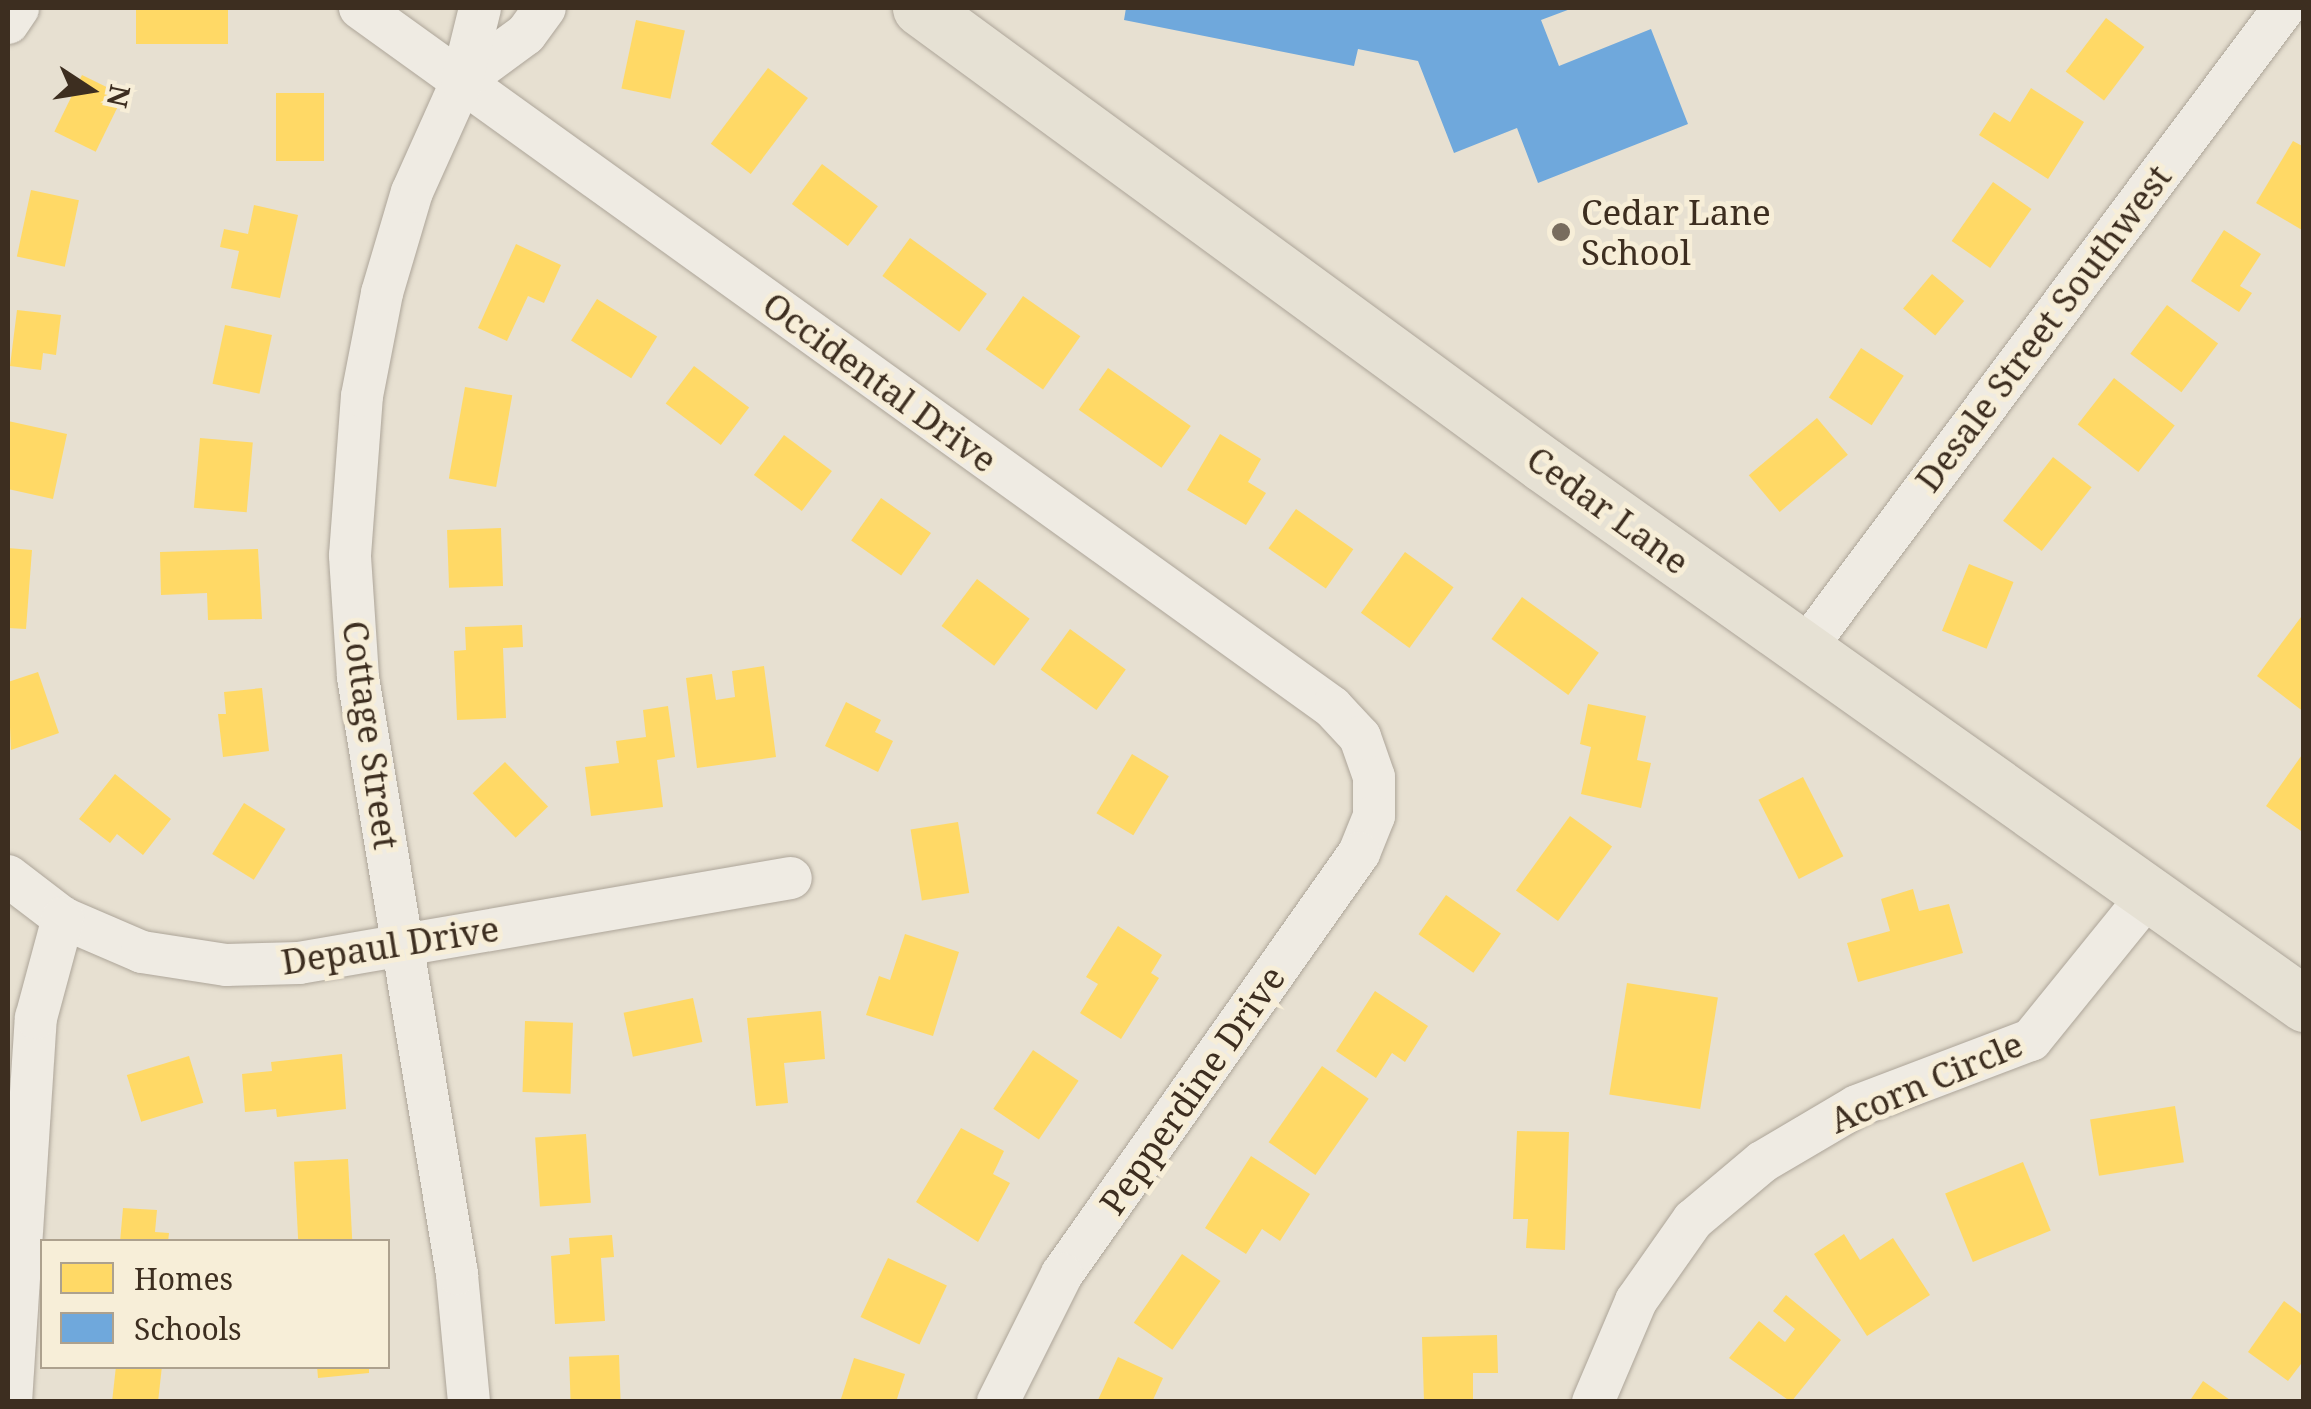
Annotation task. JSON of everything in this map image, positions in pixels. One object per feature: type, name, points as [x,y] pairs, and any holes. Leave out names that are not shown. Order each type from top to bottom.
[{"type":"main road","name":"Cedar Lane","points":[[920,8],[1804,650],[2304,1004]]},
{"type":"street","points":[[8,23],[18,8]]},
{"type":"street","name":"Occidental Drive","points":[[360,8],[1332,707],[1360,737],[1374,777]]},
{"type":"street","name":"Cottage Street","points":[[468,1402],[456,1274],[358,676],[353,479],[382,293],[412,192],[462,81],[480,8]]},
{"type":"street","name":"Cottage Street","points":[[462,81],[526,34],[545,8]]},
{"type":"street","name":"Desale Street Southwest","points":[[1804,650],[2284,8]]},
{"type":"street","name":"Pepperdine Drive","points":[[998,1402],[1062,1274],[1360,853],[1374,816],[1374,777]]},
{"type":"street","name":"Depaul Drive","points":[[8,876],[63,918],[142,952],[226,965],[299,963],[791,878]]},
{"type":"street","name":"Acorn Circle","points":[[1593,1402],[1636,1300],[1694,1220],[1762,1162],[1857,1106],[1995,1059],[2031,1040],[2150,892]]},
{"type":"street","points":[[11,1402],[36,1018],[63,918]]},
{"type":"building: Homes","points":[[136,8],[228,8],[228,44],[136,44]]},
{"type":"building: Homes","points":[[2106,18],[2144,47],[2104,100],[2066,72]]},
{"type":"building: Homes","points":[[636,20],[685,30],[670,99],[621,88]]},
{"type":"building: Homes","points":[[768,68],[808,98],[751,174],[711,144]]},
{"type":"building: Homes","points":[[82,75],[123,95],[96,152],[54,132]]},
{"type":"building: Homes","points":[[2031,88],[2084,122],[2048,179],[1979,135],[1994,112],[2010,122]]},
{"type":"building: Homes","points":[[276,93],[324,93],[324,161],[276,161]]},
{"type":"building: Homes","points":[[2293,141],[2304,147],[2302,230],[2256,203]]},
{"type":"building: Homes","points":[[822,164],[878,206],[848,246],[792,204]]},
{"type":"building: Homes","points":[[1993,182],[2032,209],[1990,268],[1952,241]]},
{"type":"building: Homes","points":[[31,190],[79,200],[65,267],[17,257]]},
{"type":"building: Homes","points":[[254,205],[298,215],[280,298],[231,288],[239,251],[220,247],[224,229],[248,234]]},
{"type":"building: Homes","points":[[2224,230],[2261,254],[2240,286],[2252,293],[2239,312],[2191,281]]},
{"type":"building: Homes","points":[[910,238],[987,294],[959,332],[882,276]]},
{"type":"building: Homes","points":[[516,244],[561,265],[544,303],[528,296],[507,341],[478,328]]},
{"type":"building: Homes","points":[[1932,274],[1964,301],[1935,335],[1903,308]]},
{"type":"building: Homes","points":[[1023,296],[1080,336],[1043,389],[986,349]]},
{"type":"building: Homes","points":[[597,299],[657,337],[631,378],[571,341]]},
{"type":"building: Homes","points":[[2167,305],[2218,344],[2181,392],[2130,354]]},
{"type":"building: Homes","points":[[17,310],[61,315],[56,355],[43,353],[41,370],[10,366]]},
{"type":"building: Homes","points":[[225,325],[272,335],[259,394],[213,384]]},
{"type":"building: Homes","points":[[1861,348],[1904,376],[1872,425],[1829,397]]},
{"type":"building: Homes","points":[[694,366],[749,408],[721,445],[666,404]]},
{"type":"building: Homes","points":[[1108,368],[1191,426],[1161,468],[1079,410]]},
{"type":"building: Homes","points":[[2114,378],[2175,425],[2138,472],[2078,424]]},
{"type":"building: Homes","points":[[465,387],[512,395],[496,487],[449,479]]},
{"type":"building: Homes","points":[[1817,418],[1848,455],[1780,512],[1749,475]]},
{"type":"building: Homes","points":[[8,421],[67,434],[53,499],[8,489]]},
{"type":"building: Homes","points":[[1220,434],[1261,459],[1248,482],[1266,493],[1246,525],[1187,490]]},
{"type":"building: Homes","points":[[784,435],[832,471],[802,511],[754,475]]},
{"type":"building: Homes","points":[[200,438],[253,443],[247,512],[194,508]]},
{"type":"building: Homes","points":[[2053,457],[2092,487],[2042,551],[2003,521]]},
{"type":"building: Homes","points":[[881,498],[931,533],[901,576],[851,541]]},
{"type":"building: Homes","points":[[1296,509],[1353,549],[1326,588],[1268,548]]},
{"type":"building: Homes","points":[[501,528],[503,586],[449,588],[447,530]]},
{"type":"building: Homes","points":[[8,548],[32,550],[26,629],[8,628]]},
{"type":"building: Homes","points":[[258,549],[262,619],[208,620],[207,593],[161,595],[160,552]]},
{"type":"building: Homes","points":[[1405,552],[1454,587],[1409,648],[1361,613]]},
{"type":"building: Homes","points":[[1969,564],[2014,582],[1987,649],[1942,631]]},
{"type":"building: Homes","points":[[977,579],[1030,619],[994,666],[941,626]]},
{"type":"building: Homes","points":[[1522,597],[1599,653],[1568,695],[1491,639]]},
{"type":"building: Homes","points":[[2304,613],[2304,712],[2257,676]]},
{"type":"building: Homes","points":[[522,625],[523,647],[503,648],[506,718],[457,720],[454,651],[466,650],[465,627]]},
{"type":"building: Homes","points":[[1070,629],[1126,670],[1096,710],[1041,669]]},
{"type":"building: Homes","points":[[764,666],[776,757],[697,768],[686,678],[712,674],[716,700],[735,697],[732,671]]},
{"type":"building: Homes","points":[[38,672],[59,733],[11,750],[8,682]]},
{"type":"building: Homes","points":[[262,688],[269,751],[223,757],[218,714],[226,714],[224,692]]},
{"type":"building: Homes","points":[[846,702],[881,720],[875,732],[893,741],[878,772],[825,746]]},
{"type":"building: Homes","points":[[1588,704],[1646,716],[1637,760],[1651,763],[1641,808],[1581,794],[1591,747],[1580,744]]},
{"type":"building: Homes","points":[[668,706],[675,757],[657,760],[663,807],[591,816],[585,767],[619,763],[616,741],[646,737],[643,710]]},
{"type":"building: Homes","points":[[2304,752],[2304,833],[2266,806]]},
{"type":"building: Homes","points":[[1132,754],[1169,776],[1133,835],[1096,813]]},
{"type":"building: Homes","points":[[505,762],[548,807],[516,838],[473,793]]},
{"type":"building: Homes","points":[[115,774],[171,819],[143,855],[117,834],[110,843],[79,819]]},
{"type":"building: Homes","points":[[1803,777],[1843,856],[1799,879],[1758,800]]},
{"type":"building: Homes","points":[[244,803],[286,829],[254,880],[212,854]]},
{"type":"building: Homes","points":[[1570,816],[1612,847],[1558,921],[1516,890]]},
{"type":"building: Homes","points":[[958,822],[969,893],[922,901],[911,830]]},
{"type":"building: Homes","points":[[1913,889],[1919,911],[1949,904],[1963,953],[1858,982],[1847,943],[1890,931],[1881,899]]},
{"type":"building: Homes","points":[[1446,895],[1501,933],[1473,973],[1418,934]]},
{"type":"building: Homes","points":[[1118,926],[1162,955],[1151,973],[1159,978],[1121,1039],[1080,1013],[1098,984],[1086,977]]},
{"type":"building: Homes","points":[[905,934],[959,952],[933,1036],[866,1015],[879,976],[890,980]]},
{"type":"building: Homes","points":[[1627,983],[1718,997],[1700,1109],[1609,1095]]},
{"type":"building: Homes","points":[[1375,991],[1428,1026],[1405,1062],[1392,1053],[1376,1078],[1336,1051]]},
{"type":"building: Homes","points":[[693,998],[702,1042],[633,1057],[624,1013]]},
{"type":"building: Homes","points":[[821,1011],[825,1059],[784,1063],[788,1103],[756,1106],[747,1018]]},
{"type":"building: Homes","points":[[525,1021],[573,1023],[570,1094],[523,1092]]},
{"type":"building: Homes","points":[[1033,1050],[1079,1081],[1039,1140],[993,1109]]},
{"type":"building: Homes","points":[[342,1054],[346,1109],[277,1117],[276,1109],[245,1112],[242,1074],[272,1071],[271,1062]]},
{"type":"building: Homes","points":[[189,1056],[203,1103],[141,1122],[127,1075]]},
{"type":"building: Homes","points":[[1322,1066],[1369,1099],[1315,1175],[1269,1142]]},
{"type":"building: Homes","points":[[2175,1106],[2184,1162],[2099,1176],[2090,1119]]},
{"type":"building: Homes","points":[[961,1128],[1004,1151],[993,1174],[1010,1183],[978,1242],[916,1202]]},
{"type":"building: Homes","points":[[1517,1131],[1569,1132],[1565,1250],[1526,1248],[1528,1219],[1513,1219]]},
{"type":"building: Homes","points":[[586,1134],[591,1203],[540,1206],[535,1138]]},
{"type":"building: Homes","points":[[1251,1156],[1310,1194],[1280,1241],[1262,1229],[1246,1254],[1205,1228]]},
{"type":"building: Homes","points":[[348,1159],[352,1239],[298,1239],[294,1162]]},
{"type":"building: Homes","points":[[2023,1162],[2051,1231],[1973,1262],[1945,1193]]},
{"type":"building: Homes","points":[[123,1208],[157,1210],[155,1232],[169,1233],[168,1239],[120,1239]]},
{"type":"building: Homes","points":[[1844,1234],[1860,1260],[1893,1238],[1930,1295],[1867,1336],[1814,1254]]},
{"type":"building: Homes","points":[[612,1235],[614,1257],[601,1258],[605,1321],[555,1324],[551,1256],[570,1254],[569,1238]]},
{"type":"building: Homes","points":[[1182,1254],[1221,1281],[1172,1350],[1134,1323]]},
{"type":"building: Homes","points":[[888,1258],[947,1285],[919,1344],[861,1317]]},
{"type":"building: Homes","points":[[1786,1295],[1841,1340],[1791,1402],[1729,1358],[1759,1321],[1785,1342],[1795,1329],[1773,1311]]},
{"type":"building: Homes","points":[[2284,1301],[2304,1316],[2304,1360],[2288,1381],[2248,1352]]},
{"type":"building: Homes","points":[[1497,1335],[1498,1373],[1473,1373],[1473,1402],[1424,1402],[1422,1337]]},
{"type":"building: Homes","points":[[619,1355],[621,1402],[571,1402],[569,1357]]},
{"type":"building: Homes","points":[[1118,1357],[1163,1378],[1152,1402],[1097,1402]]},
{"type":"building: Homes","points":[[854,1358],[905,1374],[896,1402],[840,1402]]},
{"type":"building: Homes","points":[[116,1369],[162,1369],[158,1402],[112,1402]]},
{"type":"building: Homes","points":[[317,1369],[369,1369],[369,1373],[318,1378]]},
{"type":"building: Homes","points":[[2203,1381],[2233,1402],[2189,1402]]},
{"type":"building: Schools","points":[[1126,8],[1573,8],[1541,20],[1559,66],[1651,29],[1688,124],[1538,183],[1517,128],[1454,153],[1418,61],[1358,49],[1354,66],[1124,20]]},
{"type":"place","name":"Cedar Lane School","points":[[1561,232]]}]
